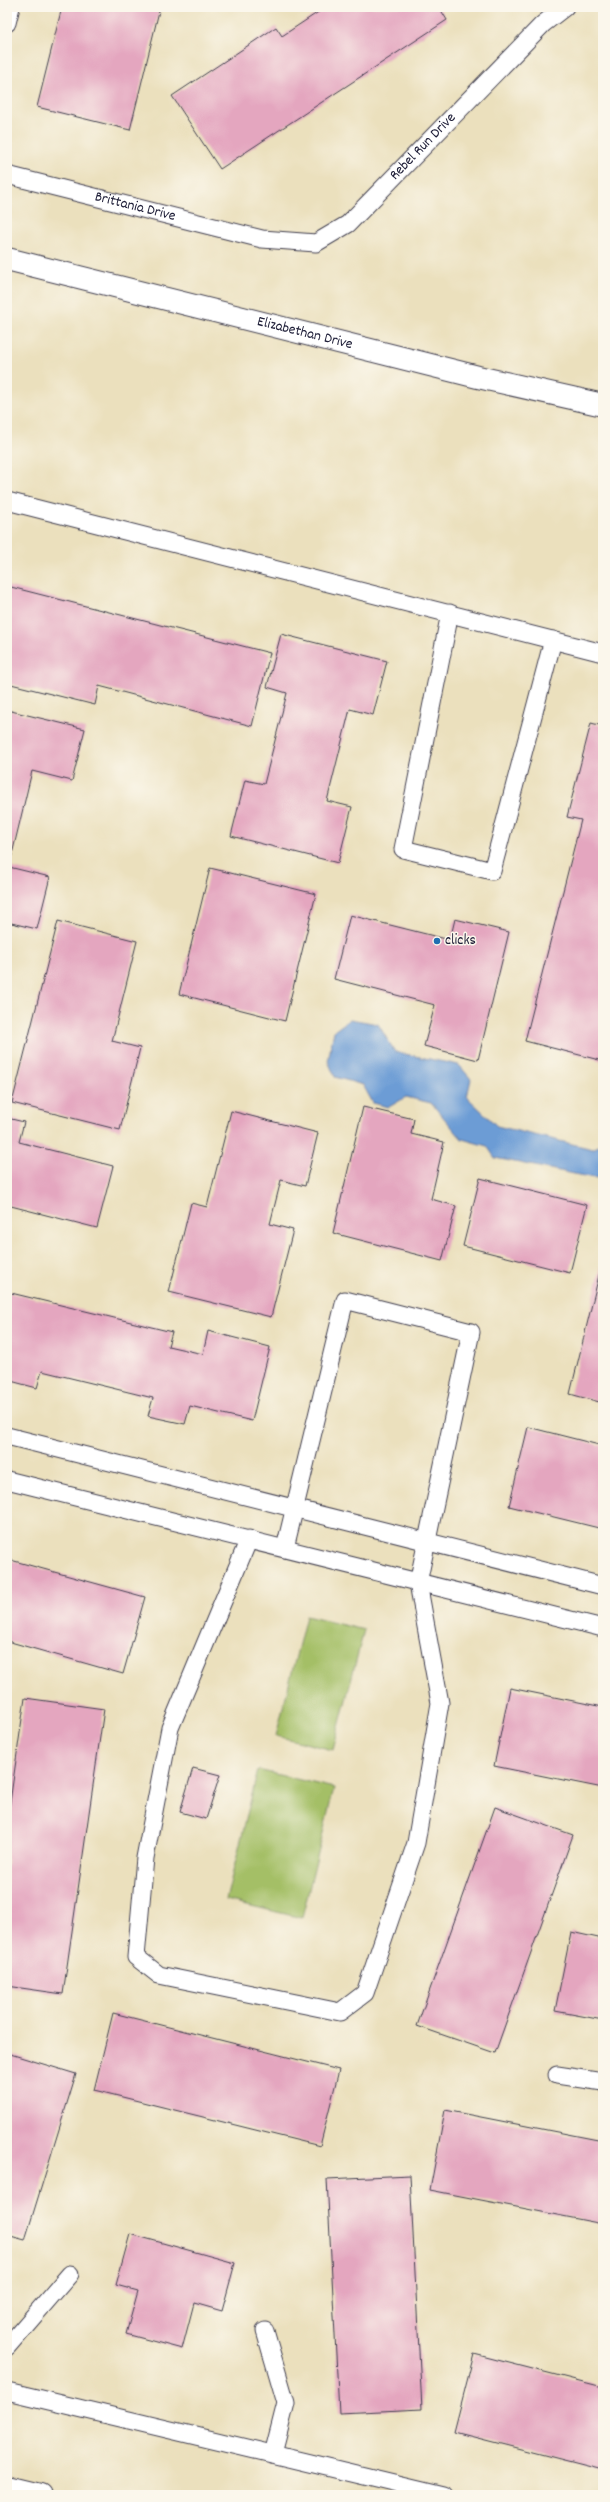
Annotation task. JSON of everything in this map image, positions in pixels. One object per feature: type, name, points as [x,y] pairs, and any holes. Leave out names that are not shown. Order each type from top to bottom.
[{"type":"street","name":"Elizabethan Drive","points":[[7,259],[478,377],[603,405]]},
{"type":"street","points":[[7,2487],[40,2495]]},
{"type":"lane","points":[[7,22],[11,7]]},
{"type":"lane","name":"Rebel Run Drive","points":[[262,239],[316,243],[348,224],[543,24],[565,7]]},
{"type":"lane","name":"Brittania Drive","points":[[7,175],[262,239]]},
{"type":"lane","points":[[7,501],[603,652]]},
{"type":"lane","points":[[450,614],[403,849],[492,871],[553,640]]},
{"type":"lane","points":[[249,1539],[170,1728],[145,1858],[136,1957],[159,1974],[340,2012],[365,1993],[416,1843],[440,1703],[418,1583],[471,1332],[345,1300],[285,1548]]},
{"type":"lane","points":[[7,1436],[295,1507],[426,1542],[603,1586]]},
{"type":"lane","points":[[7,1480],[603,1628]]},
{"type":"lane","points":[[557,2076],[603,2082]]},
{"type":"lane","points":[[7,2347],[39,2307],[70,2274]]},
{"type":"lane","points":[[265,2330],[286,2403],[272,2454]]},
{"type":"lane","points":[[7,2391],[444,2495]]},
{"type":"green space","points":[[306,1616],[364,1630],[333,1750],[276,1736]]},
{"type":"green space","points":[[258,1770],[334,1788],[302,1918],[226,1900]]},
{"type":"water","points":[[350,1019],[378,1024],[395,1052],[459,1065],[471,1079],[467,1097],[497,1126],[593,1149],[603,1143],[603,1177],[594,1178],[495,1158],[487,1146],[462,1139],[431,1103],[406,1097],[389,1107],[373,1103],[363,1085],[335,1077],[328,1061],[334,1031]]},
{"type":"building","points":[[62,7],[160,7],[130,130],[37,107]]},
{"type":"building","points":[[326,7],[439,7],[447,20],[220,169],[172,96],[276,27],[282,36]]},
{"type":"building","points":[[7,586],[270,653],[252,726],[99,686],[95,705],[7,683]]},
{"type":"building","points":[[281,634],[387,661],[373,715],[350,709],[327,801],[352,807],[338,863],[231,836],[245,780],[264,784],[287,693],[267,687]]},
{"type":"building","points":[[7,710],[85,729],[72,781],[32,771],[9,867],[50,877],[37,929],[7,922]]},
{"type":"building","points":[[591,723],[603,726],[603,1061],[525,1041],[581,820],[567,817]]},
{"type":"building","points":[[210,868],[316,894],[285,1021],[179,994]]},
{"type":"building","points":[[350,915],[450,940],[455,919],[509,932],[478,1060],[424,1046],[435,1005],[334,979]]},
{"type":"building","points":[[58,921],[137,941],[112,1041],[140,1048],[120,1130],[12,1103]]},
{"type":"building","points":[[363,1107],[414,1119],[411,1134],[444,1142],[431,1199],[456,1206],[442,1261],[333,1233]]},
{"type":"building","points":[[231,1111],[318,1133],[305,1186],[281,1180],[270,1224],[293,1230],[271,1317],[169,1292],[191,1203],[207,1207]]},
{"type":"building","points":[[7,1118],[24,1122],[19,1142],[113,1166],[97,1228],[7,1205]]},
{"type":"building","points":[[480,1178],[587,1205],[570,1273],[463,1246]]},
{"type":"building","points":[[603,1263],[603,1403],[570,1394]]},
{"type":"building","points":[[7,1292],[172,1332],[168,1346],[203,1354],[208,1331],[270,1347],[252,1421],[190,1406],[185,1424],[148,1416],[153,1398],[42,1371],[37,1388],[7,1380]]},
{"type":"building","points":[[528,1427],[603,1446],[603,1529],[509,1506]]},
{"type":"building","points":[[7,1559],[145,1597],[123,1674],[7,1641]]},
{"type":"building","points":[[510,1688],[603,1707],[603,1788],[494,1766]]},
{"type":"building","points":[[25,1698],[104,1709],[63,1994],[7,1986],[7,1823]]},
{"type":"building","points":[[193,1768],[220,1775],[206,1819],[180,1812]]},
{"type":"building","points":[[495,1807],[573,1835],[495,2053],[417,2026]]},
{"type":"building","points":[[571,1932],[603,1939],[603,2020],[555,2011]]},
{"type":"building","points":[[113,2013],[339,2070],[320,2146],[94,2090]]},
{"type":"building","points":[[7,2053],[76,2074],[25,2240],[7,2235]]},
{"type":"building","points":[[445,2110],[603,2141],[603,2224],[430,2190]]},
{"type":"building","points":[[410,2175],[422,2409],[339,2413],[327,2179]]},
{"type":"building","points":[[130,2234],[235,2263],[222,2311],[194,2303],[182,2349],[126,2334],[138,2291],[116,2285]]},
{"type":"building","points":[[474,2354],[603,2387],[603,2470],[454,2432]]},
{"type":"place","name":"clicks","points":[[437,941]]}]
